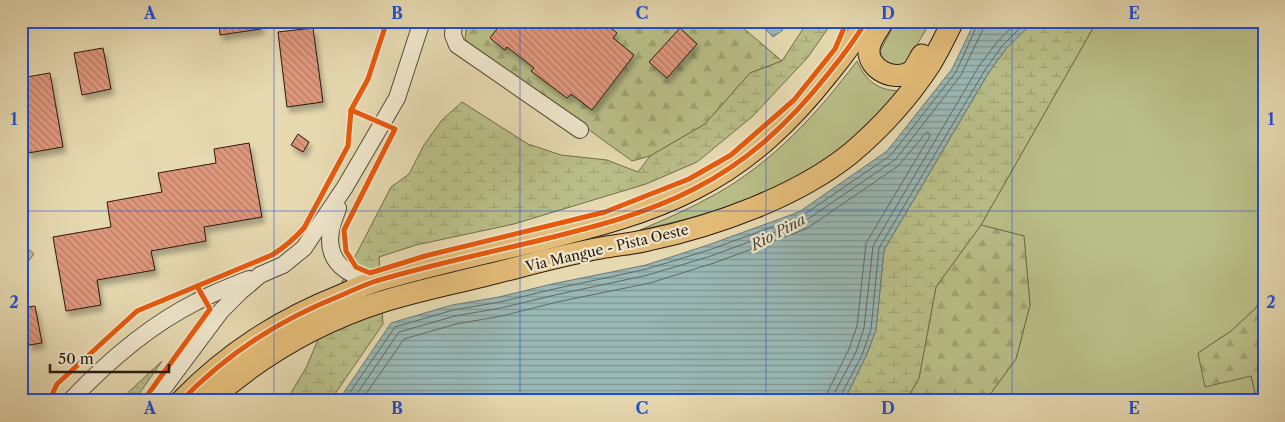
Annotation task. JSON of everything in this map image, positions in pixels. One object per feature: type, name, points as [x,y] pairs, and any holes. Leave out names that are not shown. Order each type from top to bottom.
[{"type":"main road","points":[[181,401],[226,360],[245,346],[306,309],[374,282],[401,285],[612,222],[695,189],[738,163],[766,142],[790,120],[853,44],[866,21]]},
{"type":"main road","points":[[883,21],[871,40],[869,47],[870,59],[885,74],[894,76],[912,70],[943,21]]},
{"type":"main road","name":"Via Mangue - Pista Oeste","points":[[210,401],[230,383],[287,343],[357,311],[401,285],[657,238],[745,212],[781,196],[849,155],[891,115],[931,63],[953,21]]},
{"type":"street","points":[[70,401],[102,368],[158,325],[195,302],[283,265],[304,248],[345,187],[397,98],[422,21]]},
{"type":"street","points":[[454,21],[453,35],[457,45],[580,130]]},
{"type":"street","points":[[345,187],[331,232],[331,248],[336,260],[345,271],[374,282]]},
{"type":"street","points":[[154,401],[221,311],[260,275]]},
{"type":"green space","points":[[467,21],[735,21],[782,61],[750,73],[705,124],[650,156],[632,161],[465,40]]},
{"type":"green space","points":[[808,21],[833,21],[808,57],[753,116],[697,162],[646,184],[514,224],[416,245],[379,257],[383,324],[330,401],[286,401],[306,368],[343,280],[391,187],[409,174],[424,145],[442,120],[462,102],[528,144],[561,155],[607,160],[638,172],[650,156],[705,124],[750,73],[782,61]]},
{"type":"green space","points":[[896,21],[931,21],[908,60],[900,65],[888,62],[880,51]]},
{"type":"green space","points":[[1034,21],[1099,21],[1093,28],[981,225],[936,287],[919,378],[906,401],[844,401],[866,356],[876,330],[884,250],[989,72],[1006,49]]},
{"type":"green space","points":[[1099,21],[1264,21],[1264,289],[1256,308],[1231,331],[1198,353],[1251,376],[1257,401],[985,401],[1016,359],[1030,305],[1024,236],[981,225],[1093,28]]},
{"type":"green space","points":[[857,61],[864,74],[873,83],[884,89],[899,91],[843,147],[801,175],[757,196],[686,219],[640,230],[707,199],[757,167],[793,135],[827,99]]},
{"type":"green space","points":[[981,225],[1024,236],[1030,305],[1016,359],[985,401],[906,401],[919,378],[936,287]]},
{"type":"green space","points":[[21,243],[34,254],[21,270]]},
{"type":"green space","points":[[1264,289],[1264,401],[1257,401],[1251,376],[1205,387],[1198,353],[1231,331],[1256,308]]},
{"type":"green space","points":[[162,361],[134,401],[119,401]]},
{"type":"water","points":[[760,21],[775,21],[783,30],[773,37]]},
{"type":"water","name":"Rio Pina","points":[[975,21],[1034,21],[1006,49],[989,72],[884,250],[876,330],[866,356],[844,401],[338,401],[391,323],[452,305],[499,297],[646,265],[799,212],[887,151],[952,69]]},
{"type":"building","points":[[219,21],[260,21],[261,29],[220,35]]},
{"type":"building","points":[[503,21],[602,22],[617,33],[613,38],[634,55],[592,110],[571,94],[567,98],[531,71],[534,68],[507,47],[505,50],[490,38]]},
{"type":"building","points":[[313,28],[323,102],[287,107],[278,32]]},
{"type":"building","points":[[680,28],[697,44],[667,78],[649,62]]},
{"type":"building","points":[[103,48],[111,89],[82,95],[74,53]]},
{"type":"building","points":[[50,73],[63,147],[28,153],[21,114],[21,78]]},
{"type":"building","points":[[298,134],[309,142],[303,152],[291,145]]},
{"type":"building","points":[[249,143],[262,217],[204,227],[206,241],[151,251],[155,270],[97,280],[101,305],[66,311],[53,237],[111,227],[107,202],[162,192],[158,173],[216,163],[214,149]]},
{"type":"building","points":[[35,306],[42,343],[29,345],[27,336],[21,337],[21,323],[25,322],[22,308]]},
{"type":"cycle path","points":[[49,401],[57,384],[137,311],[272,255],[289,243],[304,228],[348,146],[351,110],[368,79],[387,21]]},
{"type":"cycle path","points":[[351,110],[395,129],[344,230],[346,251],[356,267],[370,273],[425,256],[605,212],[689,179],[731,155],[794,100],[835,49],[847,21]]},
{"type":"cycle path","points":[[181,401],[217,368],[255,339],[297,315],[359,288],[376,281],[458,259],[541,240],[619,219],[676,198],[714,178],[751,153],[799,108],[843,55],[866,21]]},
{"type":"cycle path","points":[[143,401],[210,309],[197,286]]}]
